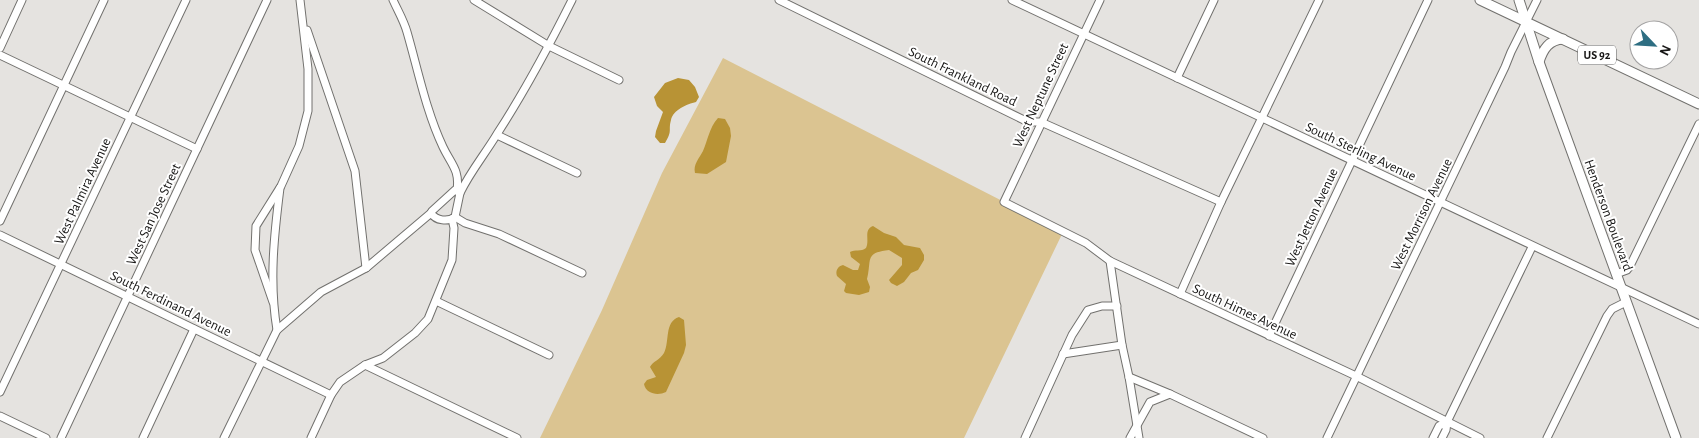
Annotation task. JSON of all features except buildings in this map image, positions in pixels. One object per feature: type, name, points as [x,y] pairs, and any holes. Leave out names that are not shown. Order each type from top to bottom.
[{"type":"main road","points":[[1484,2],[1501,0]]},
{"type":"main road","name":"Henderson Boulevard","points":[[1519,0],[1539,62],[1676,438]]},
{"type":"main road","name":"US 92","points":[[1484,2],[1699,104]]},
{"type":"main road","points":[[1539,62],[1546,46],[1563,39]]},
{"type":"street","points":[[0,48],[22,0]]},
{"type":"street","points":[[0,221],[104,0]]},
{"type":"street","name":"West Palmira Avenue","points":[[0,392],[186,0]]},
{"type":"street","points":[[274,302],[255,250],[256,226],[281,186],[299,146],[308,111],[308,66],[300,0]]},
{"type":"street","points":[[313,437],[331,395],[340,382],[365,365],[383,358],[428,319],[452,260],[454,218],[459,192],[459,179],[434,124],[406,30],[393,0]]},
{"type":"street","points":[[474,0],[549,46],[619,80]]},
{"type":"street","points":[[459,192],[497,135],[549,46],[572,0]]},
{"type":"street","name":"South Frankland Road","points":[[779,0],[1028,122],[1040,122],[1221,202]]},
{"type":"street","name":"South Sterling Avenue","points":[[1012,0],[1699,324]]},
{"type":"street","name":"West Neptune Street","points":[[1004,202],[1040,122],[1100,0]]},
{"type":"street","points":[[1176,78],[1214,0]]},
{"type":"street","points":[[1180,294],[1221,202],[1318,0]]},
{"type":"street","name":"West Jetton Avenue","points":[[1269,336],[1428,0]]},
{"type":"street","name":"West Morrison Avenue","points":[[1327,438],[1537,0]]},
{"type":"street","name":"West San Jose Street","points":[[61,438],[265,1]]},
{"type":"street","points":[[302,14],[355,171],[366,268]]},
{"type":"street","points":[[0,55],[197,149]]},
{"type":"street","points":[[308,66],[317,60]]},
{"type":"street","points":[[1616,274],[1629,268],[1699,124]]},
{"type":"street","points":[[497,135],[577,173]]},
{"type":"street","points":[[277,330],[273,256],[281,186]]},
{"type":"street","points":[[224,438],[277,330],[322,292],[366,268],[431,213],[453,190],[459,192]]},
{"type":"street","name":"South Himes Avenue","points":[[1004,202],[1086,243],[1110,261],[1356,376],[1480,438]]},
{"type":"street","points":[[431,213],[436,219],[454,218],[499,234],[582,274]]},
{"type":"street","name":"South Ferdinand Avenue","points":[[0,235],[331,395]]},
{"type":"street","points":[[1442,438],[1447,422],[1532,246]]},
{"type":"street","points":[[1110,261],[1122,345],[1139,438]]},
{"type":"street","points":[[436,301],[549,355]]},
{"type":"street","points":[[1547,438],[1612,308],[1626,302]]},
{"type":"street","points":[[1025,438],[1072,335],[1088,310],[1102,306],[1117,306]]},
{"type":"street","points":[[143,438],[194,329]]},
{"type":"street","points":[[1063,354],[1122,345]]},
{"type":"street","points":[[365,365],[517,438]]},
{"type":"street","points":[[1129,377],[1264,438]]},
{"type":"street","points":[[1130,438],[1150,402],[1170,394]]},
{"type":"street","points":[[0,416],[46,438]]},
{"type":"street","points":[[1433,438],[1439,426],[1447,422]]},
{"type":"street","points":[[1244,429],[1244,438]]},
{"type":"shaded area","points":[[723,58],[1063,232],[964,438],[540,438],[602,310],[662,173]]},
{"type":"shaded area","points":[[678,78],[689,80],[695,87],[699,97],[696,102],[674,113],[670,124],[670,133],[665,143],[660,143],[655,137],[663,112],[657,106],[654,97],[665,83]]},
{"type":"shaded area","points":[[718,118],[725,119],[730,128],[731,136],[726,162],[707,174],[695,173],[696,164]]},
{"type":"shaded area","points":[[873,226],[884,233],[896,237],[904,245],[920,248],[924,255],[924,260],[918,270],[911,273],[904,282],[897,286],[889,280],[902,265],[902,258],[889,250],[876,253],[872,255],[870,262],[867,279],[870,287],[869,292],[859,295],[846,293],[844,291],[846,284],[837,276],[837,269],[843,265],[853,270],[858,270],[860,264],[851,257],[850,252],[866,248],[867,233]]},
{"type":"shaded area","points":[[679,317],[684,320],[686,345],[684,353],[666,392],[659,394],[650,392],[644,384],[647,380],[656,377],[650,367],[664,353],[669,327],[674,319]]}]
